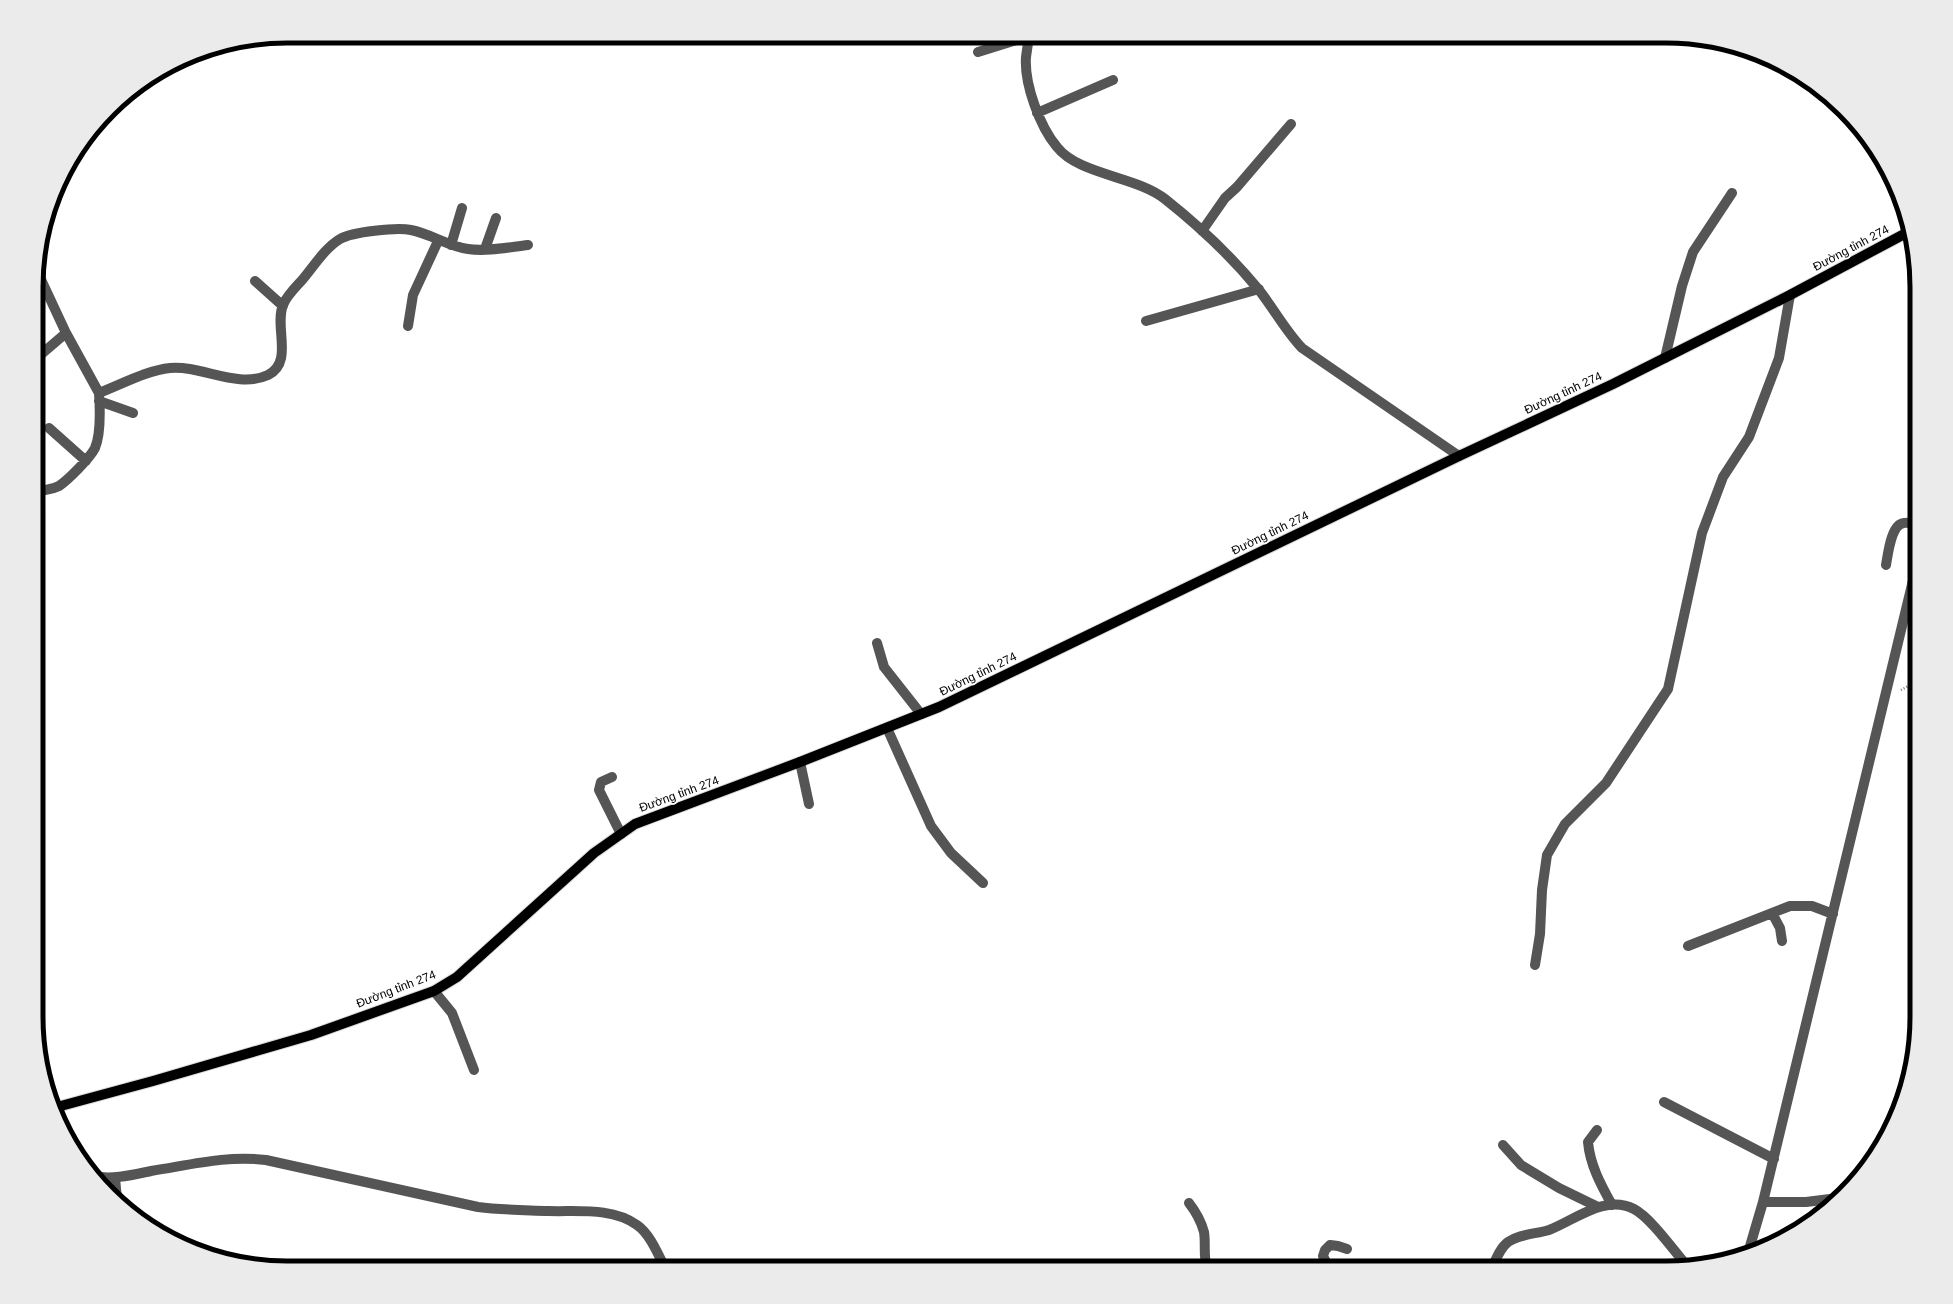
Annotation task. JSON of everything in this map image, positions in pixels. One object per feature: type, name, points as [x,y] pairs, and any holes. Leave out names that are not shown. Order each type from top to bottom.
[{"type":"main road","name":"Đường tỉnh 274","points":[[60,1105],[153,1081],[310,1035],[434,991],[457,977],[594,853],[635,824],[887,728],[974,690],[1459,456],[1613,384],[1790,295],[1904,233]]},
{"type":"street","points":[[978,52],[1007,43]]},
{"type":"street","points":[[1028,43],[1026,70],[1037,113],[1046,134],[1058,149],[1076,162],[1150,189],[1164,198],[1202,231],[1258,289],[1288,334],[1302,348],[1459,456]]},
{"type":"street","points":[[1037,113],[1113,80]]},
{"type":"street","points":[[1202,231],[1225,198],[1237,187],[1291,124]]},
{"type":"street","points":[[1665,358],[1682,286],[1693,252],[1732,192]]},
{"type":"street","points":[[451,245],[462,208]]},
{"type":"street","points":[[485,249],[496,218]]},
{"type":"street","points":[[99,397],[152,373],[169,368],[188,368],[238,378],[253,378],[268,375],[278,368],[282,355],[280,324],[283,306],[288,297],[330,247],[341,238],[391,229],[412,230],[438,241],[469,250],[528,245]]},
{"type":"street","points":[[408,326],[414,295],[438,241]]},
{"type":"street","points":[[255,281],[283,306]]},
{"type":"street","points":[[43,284],[66,333],[99,397],[99,421],[95,448],[86,461],[58,486],[43,490]]},
{"type":"street","points":[[1146,321],[1258,289]]},
{"type":"street","points":[[1535,965],[1540,934],[1542,890],[1547,855],[1565,824],[1606,783],[1668,689],[1702,533],[1723,477],[1749,437],[1779,358],[1790,295]]},
{"type":"street","points":[[43,353],[66,333]]},
{"type":"street","points":[[99,397],[132,413]]},
{"type":"street","points":[[49,428],[86,461]]},
{"type":"street","points":[[1886,565],[1892,537],[1898,526],[1904,523],[1910,524]]},
{"type":"street","points":[[1750,1246],[1764,1202],[1910,593]]},
{"type":"street","points":[[877,643],[884,667],[920,714]]},
{"type":"street","points":[[887,728],[931,826],[951,853],[983,883]]},
{"type":"street","points":[[800,762],[809,804]]},
{"type":"street","points":[[612,777],[601,782],[599,790],[621,834]]},
{"type":"street","points":[[1688,946],[1790,906],[1812,906],[1833,914]]},
{"type":"street","points":[[1772,913],[1780,928],[1782,941]]},
{"type":"street","points":[[434,991],[452,1013],[474,1070]]},
{"type":"street","points":[[1664,1102],[1774,1158]]},
{"type":"street","points":[[1597,1130],[1588,1142],[1589,1154],[1599,1181],[1612,1204]]},
{"type":"street","points":[[1503,1146],[1521,1165],[1559,1188],[1598,1207]]},
{"type":"street","points":[[102,1177],[115,1178],[223,1159],[245,1158],[266,1160],[478,1207],[502,1210],[604,1212],[623,1217],[638,1226],[650,1239],[661,1261]]},
{"type":"street","points":[[115,1178],[116,1192]]},
{"type":"street","points":[[1764,1202],[1806,1202],[1829,1199]]},
{"type":"street","points":[[1189,1203],[1198,1215],[1204,1233],[1205,1261]]},
{"type":"street","points":[[1496,1261],[1502,1249],[1508,1242],[1516,1238],[1550,1229],[1598,1207],[1612,1204],[1624,1205],[1645,1217],[1682,1260]]},
{"type":"street","points":[[1326,1261],[1323,1256],[1325,1250],[1330,1245],[1347,1249]]}]
